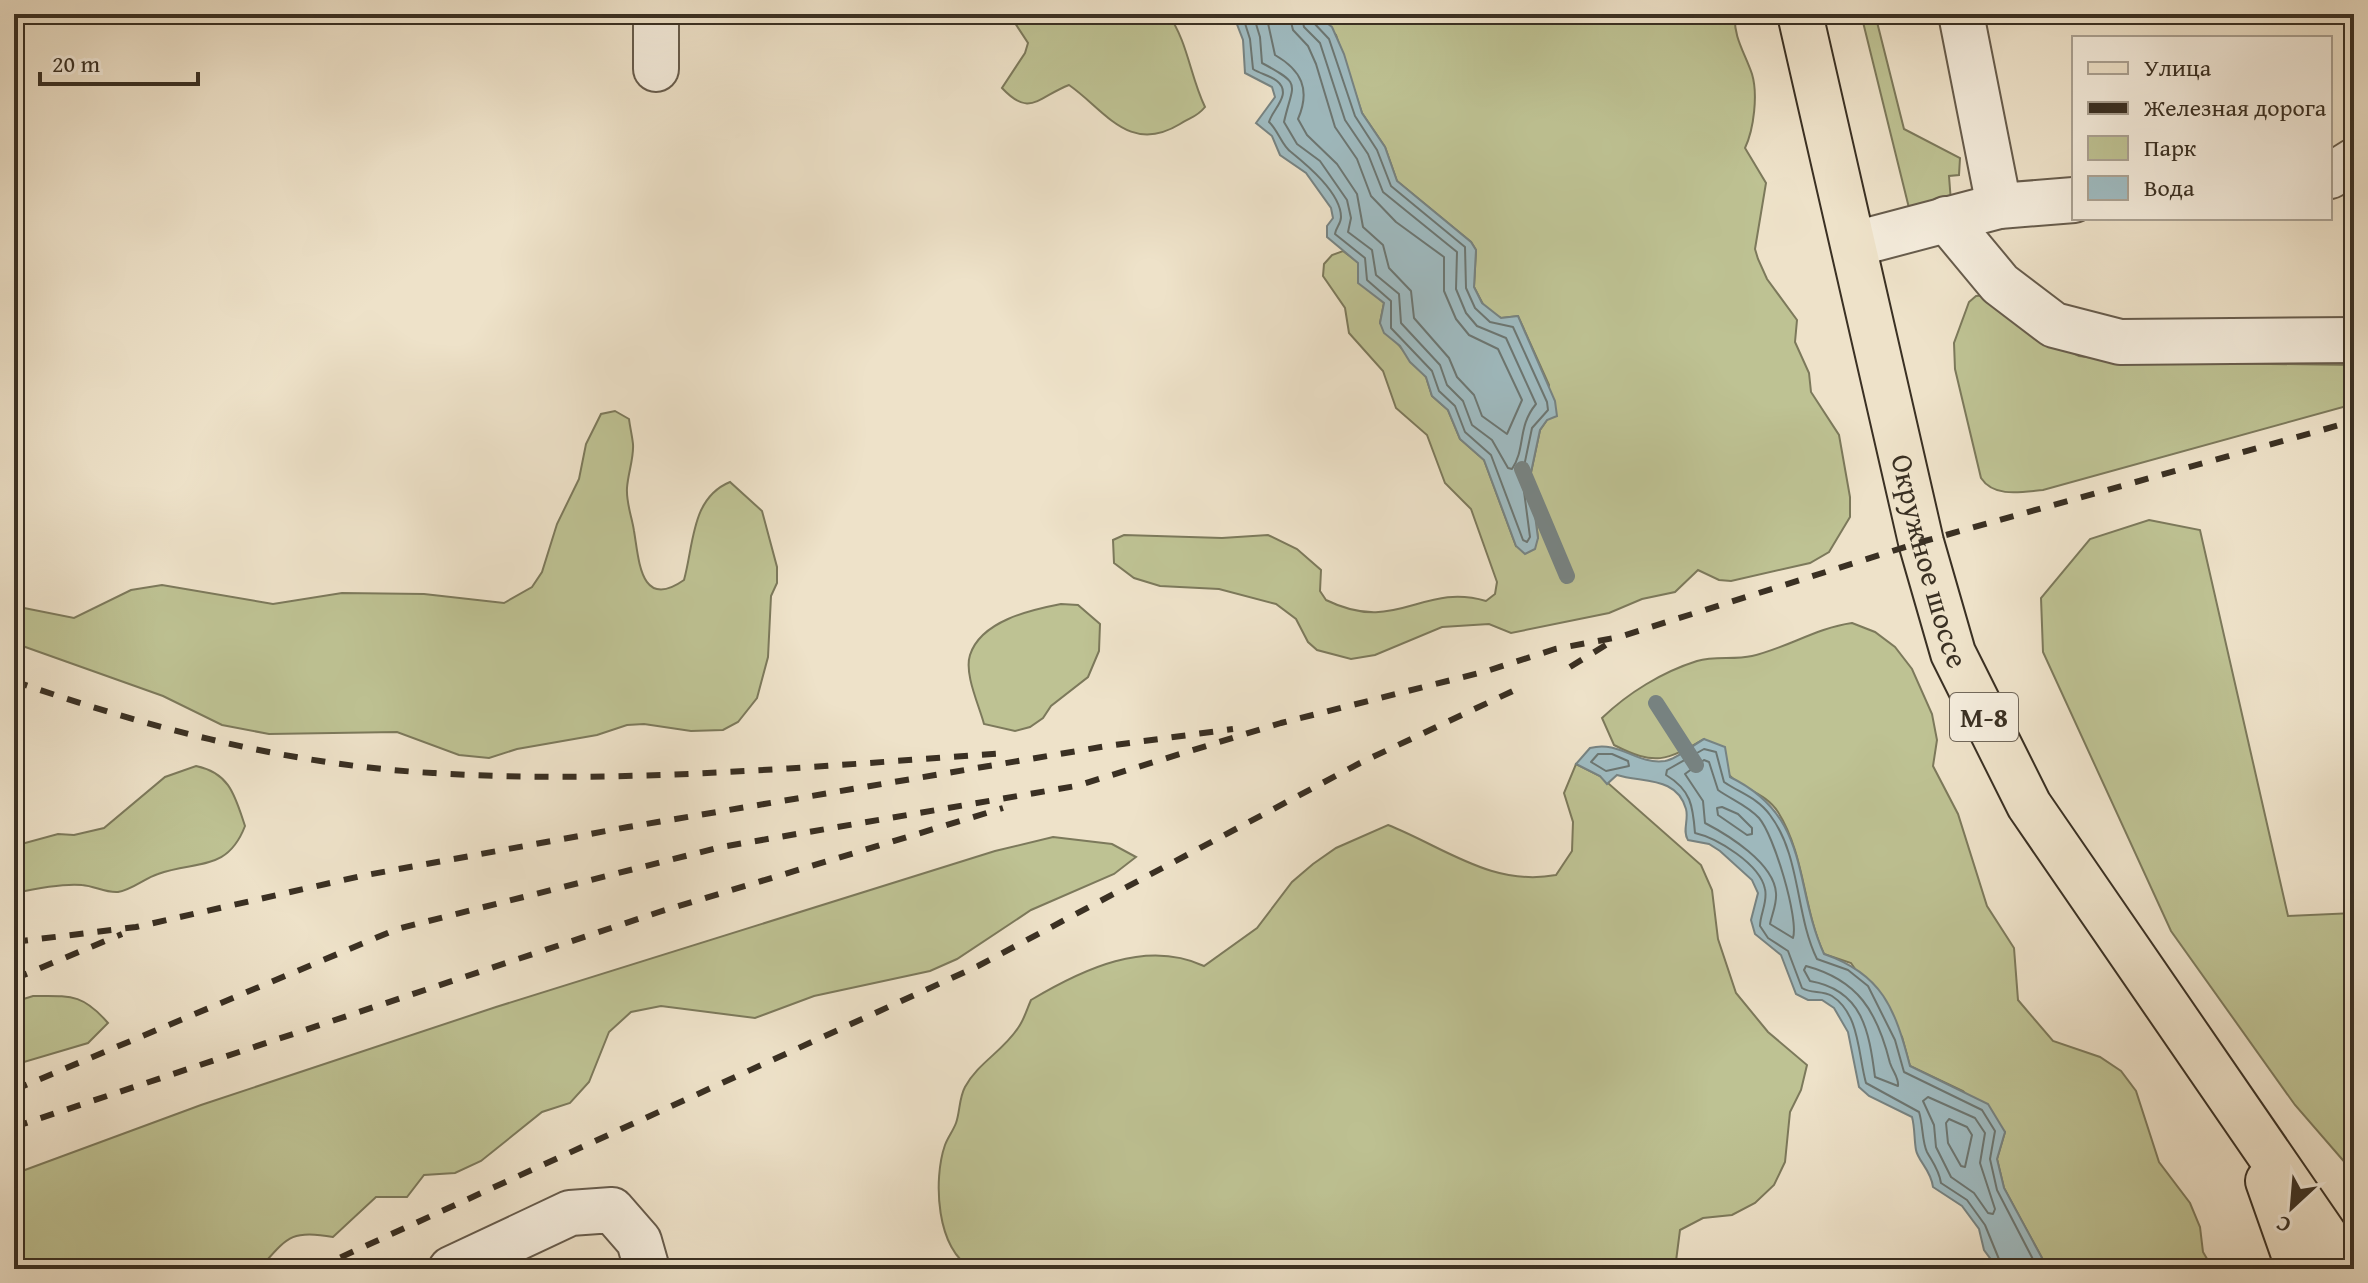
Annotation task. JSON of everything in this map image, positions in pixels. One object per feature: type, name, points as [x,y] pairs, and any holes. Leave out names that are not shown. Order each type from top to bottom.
[{"type":"main road","name":"Окружное шоссе","points":[[1800,14],[1921,542],[1953,653],[2029,805],[2250,1130]]},
{"type":"main road","name":"М-8","points":[[2250,1130],[2299,1269]]},
{"type":"main road","name":"М-8","points":[[2250,1130],[2348,1269]]},
{"type":"lane","points":[[656,14],[656,69]]},
{"type":"lane","points":[[1961,14],[1999,206]]},
{"type":"lane","points":[[2332,175],[2354,161]]},
{"type":"lane","points":[[1855,244],[1999,206],[2072,200]]},
{"type":"lane","points":[[1946,219],[2000,284],[2054,325],[2120,342],[2354,340]]},
{"type":"lane","points":[[451,1269],[570,1213],[612,1210],[639,1241],[647,1269]]},
{"type":"green space","points":[[1009,14],[1168,14],[1180,36],[1205,107],[1180,124],[1162,132],[1146,134],[1119,126],[1069,85],[1034,102],[1020,102],[1002,88],[1025,53],[1028,43]]},
{"type":"green space","points":[[1315,14],[1735,14],[1738,38],[1755,91],[1753,122],[1745,148],[1766,183],[1755,249],[1767,279],[1797,320],[1795,342],[1809,373],[1811,392],[1839,435],[1850,497],[1850,517],[1829,552],[1810,563],[1731,581],[1719,580],[1698,570],[1675,592],[1642,599],[1609,613],[1511,633],[1489,624],[1442,627],[1375,655],[1351,659],[1317,650],[1308,642],[1296,619],[1276,604],[1219,589],[1160,586],[1134,578],[1114,563],[1113,540],[1124,535],[1222,538],[1268,535],[1297,549],[1321,570],[1320,591],[1326,600],[1351,609],[1391,611],[1444,598],[1464,597],[1486,601],[1495,594],[1497,582],[1471,509],[1445,483],[1427,435],[1396,408],[1383,371],[1349,333],[1345,308],[1323,276],[1324,264],[1332,255],[1343,251],[1359,263],[1362,282],[1384,303],[1380,323],[1426,377],[1432,396],[1448,410],[1460,439],[1484,460],[1516,546],[1538,538],[1530,477],[1540,430],[1547,420],[1549,385],[1518,316],[1501,318],[1486,310],[1474,287],[1476,250],[1471,242],[1397,181],[1385,147],[1362,113],[1336,35]]},
{"type":"green space","points":[[1861,14],[1875,14],[1904,129],[1960,158],[1959,175],[1949,176],[1951,202],[1910,212]]},
{"type":"green space","points":[[2000,294],[2041,338],[2079,356],[2125,362],[2354,365],[2354,404],[2043,490],[2018,492],[1993,489],[1981,478],[1955,369],[1954,343],[1969,302],[1976,296]]},
{"type":"green space","points":[[615,411],[629,419],[633,449],[627,499],[640,567],[650,586],[669,588],[684,580],[696,524],[708,499],[717,489],[730,482],[762,511],[777,567],[777,583],[771,596],[768,657],[757,698],[738,722],[723,730],[691,731],[644,724],[627,725],[597,735],[517,749],[489,758],[459,755],[397,732],[269,734],[222,725],[163,696],[14,643],[14,606],[74,618],[131,590],[162,585],[273,604],[342,593],[424,594],[504,603],[532,587],[542,572],[557,524],[579,479],[586,444],[601,414]]},
{"type":"green space","points":[[2149,520],[2200,530],[2288,916],[2354,913],[2354,1173],[2295,1105],[2171,931],[2043,652],[2041,598],[2090,539]]},
{"type":"green space","points":[[1061,604],[1078,605],[1100,624],[1099,651],[1088,677],[1030,727],[1015,731],[984,724],[969,671],[970,655],[976,643],[1008,619]]},
{"type":"green space","points":[[1852,623],[1875,632],[1895,647],[1912,669],[1932,714],[1937,740],[1933,766],[1958,814],[1987,906],[2014,948],[2018,1000],[2053,1041],[2100,1057],[2121,1071],[2136,1091],[2159,1162],[2190,1203],[2200,1227],[2203,1252],[2213,1269],[2048,1269],[2004,1188],[1997,1159],[2005,1132],[1963,1091],[1910,1066],[1902,1037],[1851,963],[1824,954],[1794,846],[1773,805],[1729,775],[1704,739],[1680,752],[1660,758],[1640,756],[1614,745],[1602,718],[1658,677],[1697,661],[1752,656],[1826,629]]},
{"type":"green space","points":[[1576,764],[1600,776],[1701,865],[1712,890],[1718,939],[1736,993],[1768,1032],[1807,1065],[1801,1090],[1790,1112],[1785,1162],[1774,1185],[1755,1203],[1732,1215],[1703,1218],[1680,1230],[1675,1269],[973,1269],[961,1260],[951,1247],[941,1213],[941,1159],[956,1123],[965,1087],[1012,1036],[1031,1000],[1093,968],[1115,961],[1160,956],[1182,958],[1204,966],[1257,928],[1292,882],[1313,864],[1336,848],[1388,825],[1489,870],[1533,877],[1556,875],[1572,851],[1573,822],[1564,793]]},
{"type":"green space","points":[[196,766],[217,774],[230,787],[245,826],[238,841],[219,858],[158,874],[118,892],[74,885],[14,893],[14,846],[58,834],[74,835],[104,828],[165,777]]},
{"type":"green space","points":[[1053,837],[1112,844],[1136,857],[1114,874],[1031,910],[957,959],[930,971],[814,996],[755,1018],[661,1006],[631,1012],[609,1032],[589,1082],[570,1103],[542,1112],[481,1161],[455,1173],[424,1175],[407,1197],[376,1197],[333,1237],[307,1234],[290,1238],[259,1269],[14,1269],[14,1174],[201,1105],[496,1007],[995,851]]},
{"type":"green space","points":[[33,996],[75,998],[91,1006],[108,1023],[88,1043],[14,1065],[14,1002]]},
{"type":"water","points":[[1233,14],[1315,14],[1332,27],[1344,54],[1362,113],[1385,147],[1397,181],[1471,242],[1476,250],[1474,287],[1482,303],[1501,318],[1518,316],[1555,401],[1557,416],[1547,420],[1540,430],[1530,477],[1538,538],[1535,549],[1525,554],[1516,546],[1484,460],[1460,439],[1448,410],[1432,396],[1426,377],[1410,362],[1400,346],[1384,333],[1380,323],[1384,303],[1358,283],[1358,263],[1327,237],[1327,226],[1333,218],[1331,208],[1306,173],[1280,155],[1272,136],[1256,123],[1275,97],[1272,87],[1245,73],[1243,40]]},
{"type":"water","points":[[1704,739],[1725,747],[1730,777],[1756,793],[1775,812],[1796,854],[1814,928],[1824,954],[1860,972],[1883,996],[1898,1027],[1910,1066],[1988,1104],[2005,1132],[1997,1159],[2004,1188],[2048,1269],[1998,1269],[1984,1250],[1979,1229],[1962,1206],[1933,1187],[1916,1150],[1912,1117],[1869,1096],[1859,1087],[1848,1032],[1834,1008],[1822,1000],[1808,1000],[1796,994],[1781,955],[1755,934],[1751,920],[1758,893],[1752,880],[1709,844],[1688,840],[1686,809],[1675,791],[1658,783],[1617,775],[1607,784],[1600,776],[1576,764],[1590,748],[1601,746],[1645,760],[1665,761]]},
{"type":"waterway","points":[[1522,469],[1567,576]]},
{"type":"waterway","points":[[1656,703],[1696,765]]},
{"type":"railway","points":[[14,1090],[397,929],[721,847],[1076,786],[1281,723],[1487,671],[1555,649],[1619,637],[1921,542],[2354,421]]},
{"type":"railway","points":[[1570,667],[1609,643]]},
{"type":"railway","points":[[14,681],[116,714],[220,742],[326,762],[433,773],[577,777],[649,775],[1008,753]]},
{"type":"railway","points":[[315,1269],[978,966],[1360,763],[1517,689]]},
{"type":"railway","points":[[14,942],[136,927],[361,876],[628,827],[1107,746],[1233,729]]},
{"type":"railway","points":[[14,1127],[659,912],[1003,808]]},
{"type":"railway","points":[[14,979],[122,934]]}]
